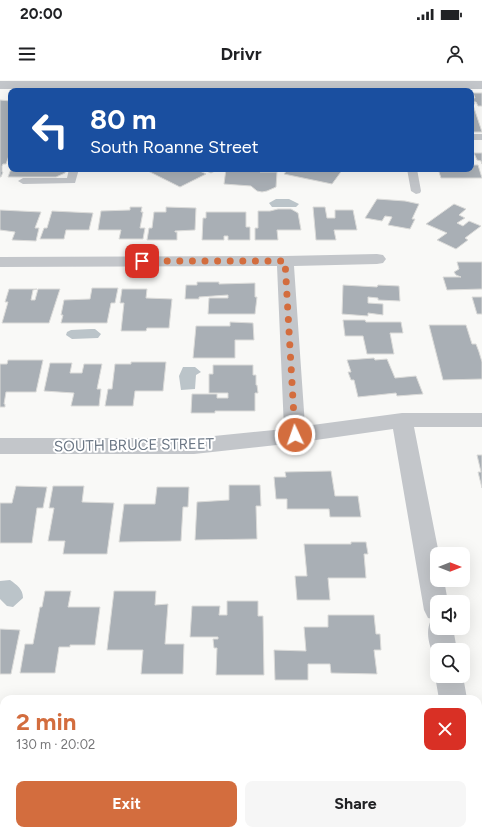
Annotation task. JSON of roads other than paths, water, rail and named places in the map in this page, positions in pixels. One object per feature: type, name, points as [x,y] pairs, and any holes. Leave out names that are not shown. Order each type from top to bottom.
[{"type":"street","points":[[0,85],[95,88],[182,83],[216,83],[243,88],[345,82],[386,88],[482,85]]},
{"type":"street","points":[[0,262],[285,261],[377,259]]},
{"type":"street","points":[[285,261],[295,435]]},
{"type":"street","points":[[402,420],[434,595]]},
{"type":"street","name":"SOUTH BRUCE STREET","points":[[0,446],[194,446],[295,435],[402,420],[482,420]]},
{"type":"street","points":[[450,683],[452,695]]},
{"type":"lane","points":[[23,181],[71,181],[73,172]]},
{"type":"lane","points":[[413,172],[416,191]]}]
